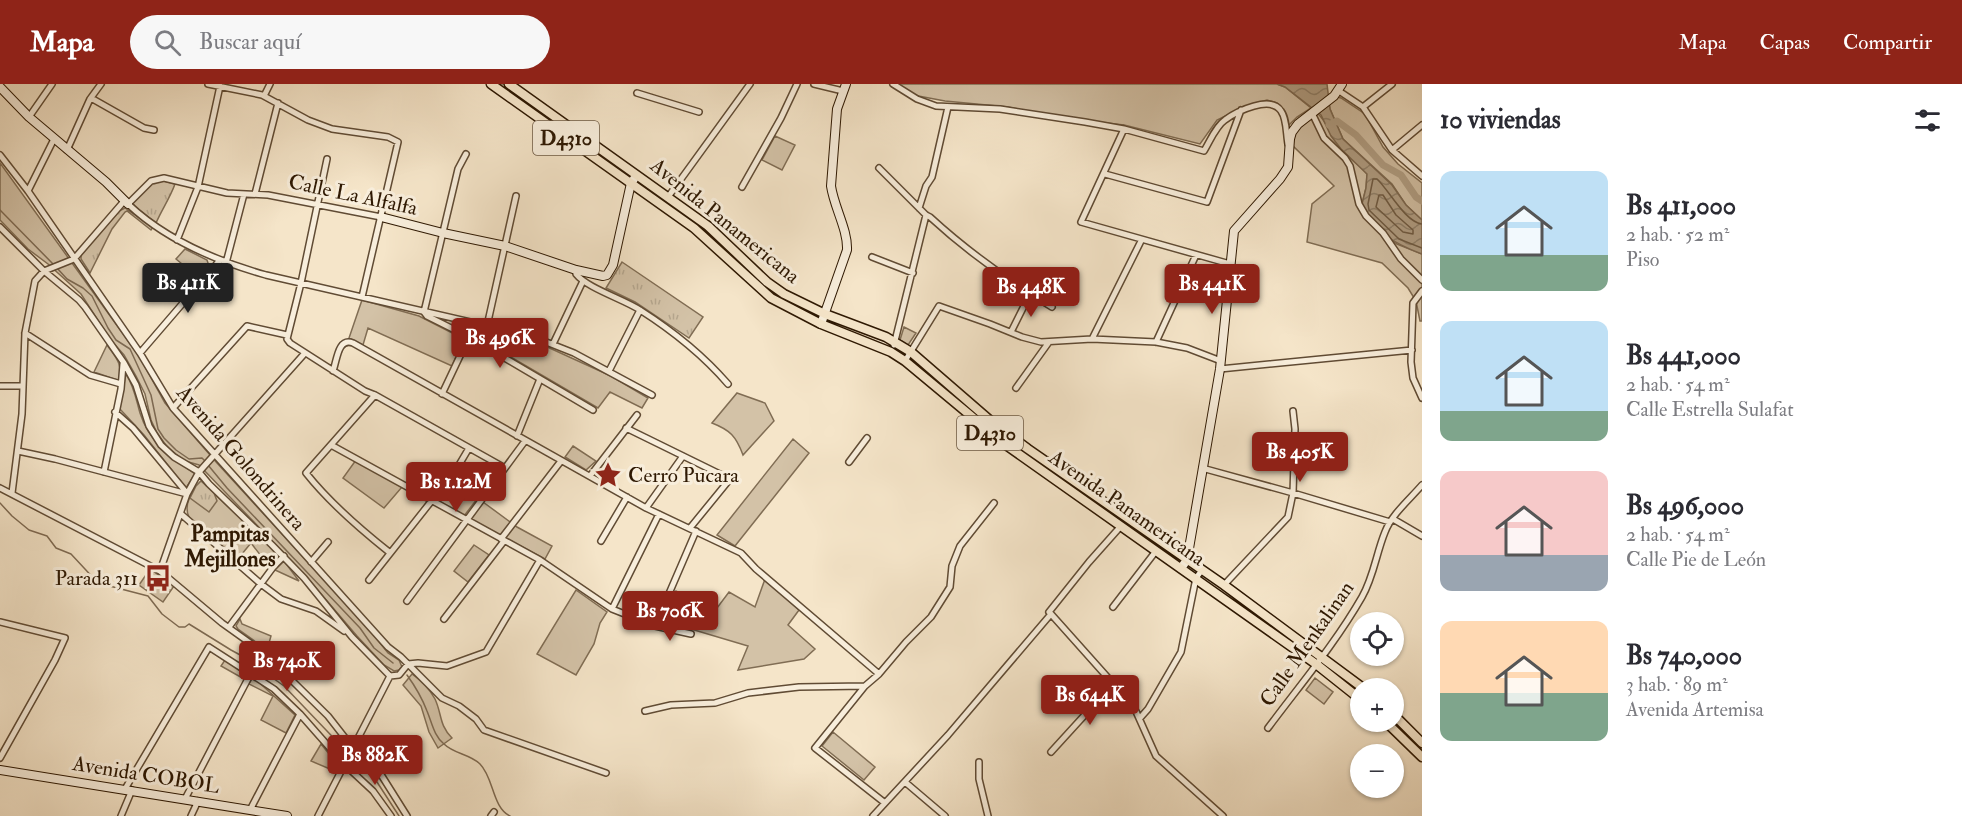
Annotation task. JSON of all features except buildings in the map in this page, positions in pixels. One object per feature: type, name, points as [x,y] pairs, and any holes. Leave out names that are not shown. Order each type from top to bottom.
[{"type":"main road","name":"Avenida Panamericana","points":[[491,84],[694,228],[771,298],[821,324],[891,352],[905,361],[1006,445],[1181,568],[1350,680]]},
{"type":"main road","name":"Avenida Panamericana","points":[[509,84],[708,226],[767,282],[784,294],[825,314],[886,337],[911,352],[993,423],[1224,585],[1319,661],[1350,690]]},
{"type":"main road","points":[[1404,725],[1422,743]]},
{"type":"main road","points":[[1396,732],[1422,757]]},
{"type":"street","points":[[29,117],[52,84]]},
{"type":"street","points":[[67,150],[91,98],[101,84]]},
{"type":"street","points":[[208,84],[264,96],[308,120],[332,129],[388,137],[398,142],[362,297]]},
{"type":"street","points":[[264,96],[270,84]]},
{"type":"street","points":[[669,197],[750,84]]},
{"type":"street","points":[[742,187],[781,118],[797,84]]},
{"type":"street","points":[[814,84],[844,88],[837,108],[831,186],[832,197],[847,237],[847,250],[821,324]]},
{"type":"street","points":[[893,84],[917,99],[936,106],[1017,111],[1124,129],[1204,151],[1224,120],[1258,104],[1268,104],[1281,109],[1289,150],[1286,172],[1234,231],[1220,365],[1187,560],[1181,568]]},
{"type":"street","points":[[1363,107],[1392,84]]},
{"type":"street","points":[[177,240],[198,187],[220,86]]},
{"type":"street","points":[[0,87],[29,117],[141,216],[177,240],[226,263],[266,275],[531,336],[554,344],[609,371],[651,396]]},
{"type":"street","points":[[1289,150],[1292,132],[1298,124],[1338,90],[1363,107],[1392,150],[1422,176]]},
{"type":"street","points":[[637,93],[699,112]]},
{"type":"street","points":[[91,98],[144,128],[154,130]]},
{"type":"street","points":[[255,194],[278,103]]},
{"type":"street","points":[[919,208],[926,186],[932,177],[948,107]]},
{"type":"street","points":[[1105,174],[1207,202],[1241,111]]},
{"type":"street","points":[[1313,112],[1324,138],[1350,166],[1359,204],[1366,216],[1383,233],[1401,259],[1422,280]]},
{"type":"street","points":[[1392,150],[1419,131],[1422,125]]},
{"type":"street","points":[[1124,129],[1081,222],[1141,241],[1230,264]]},
{"type":"street","points":[[28,191],[54,139]]},
{"type":"street","points":[[424,312],[458,169],[466,154]]},
{"type":"street","name":"Avenida Golondrinera","points":[[0,155],[28,191],[140,353],[173,408],[388,647],[442,698],[459,706],[484,730],[606,773]]},
{"type":"street","points":[[327,159],[287,339],[365,391],[505,468]]},
{"type":"street","points":[[611,169],[617,160]]},
{"type":"street","points":[[879,168],[926,215],[954,238],[1030,294],[1052,307]]},
{"type":"street","points":[[631,183],[637,174]]},
{"type":"street","name":"Calle La Alfalfa","points":[[127,202],[151,181],[171,179],[227,193],[255,194],[318,204],[505,246],[597,276],[607,275],[613,265],[631,183]]},
{"type":"street","points":[[226,263],[244,194]]},
{"type":"street","points":[[487,326],[516,196]]},
{"type":"street","points":[[12,493],[18,451],[25,333],[35,281],[44,271],[74,259],[127,202]]},
{"type":"street","points":[[891,352],[896,342],[926,215]]},
{"type":"street","name":"Avenida Golondrinera","points":[[0,226],[44,271],[79,300],[124,363],[136,386],[149,426],[161,446],[199,472],[284,556],[352,637]]},
{"type":"street","points":[[1092,339],[1141,241]]},
{"type":"street","points":[[1156,342],[1196,255]]},
{"type":"street","points":[[872,257],[913,273]]},
{"type":"street","points":[[140,353],[220,260]]},
{"type":"street","points":[[576,270],[576,274],[583,281],[640,310],[687,342],[728,384]]},
{"type":"street","points":[[554,344],[583,281]]},
{"type":"street","points":[[1422,291],[1413,303],[1412,350],[1412,370],[1422,398]]},
{"type":"street","points":[[1011,332],[1030,294]]},
{"type":"street","points":[[905,361],[939,306],[1041,342],[1092,339],[1156,342],[1187,348],[1220,365],[1412,350]]},
{"type":"street","points":[[609,371],[640,310]]},
{"type":"street","points":[[424,312],[427,316],[469,337],[593,410]]},
{"type":"street","points":[[173,408],[247,326],[287,335]]},
{"type":"street","points":[[25,333],[90,375],[121,384]]},
{"type":"street","points":[[442,394],[469,337]]},
{"type":"street","points":[[333,371],[341,345],[349,341],[646,508],[741,553],[756,569],[879,674]]},
{"type":"street","points":[[1016,388],[1049,342]]},
{"type":"street","points":[[160,571],[187,494],[199,472],[305,353]]},
{"type":"street","points":[[104,472],[124,363]]},
{"type":"street","points":[[517,436],[540,379]]},
{"type":"street","points":[[0,386],[23,386]]},
{"type":"street","points":[[375,395],[306,473],[371,538],[389,552]]},
{"type":"street","points":[[1224,585],[1288,517],[1293,493],[1295,429],[1293,411]]},
{"type":"street","points":[[115,412],[133,428],[187,494]]},
{"type":"street","points":[[590,476],[637,415]]},
{"type":"street","points":[[626,428],[730,479],[693,529],[655,626]]},
{"type":"street","points":[[849,462],[867,438]]},
{"type":"street","points":[[407,601],[525,441]]},
{"type":"street","points":[[331,444],[540,560],[612,609],[655,626],[691,634]]},
{"type":"street","points":[[369,580],[456,470],[469,448]]},
{"type":"street","points":[[18,451],[187,494]]},
{"type":"street","points":[[646,508],[683,456]]},
{"type":"street","points":[[444,619],[561,460]]},
{"type":"street","points":[[1202,468],[1391,521],[1422,536]]},
{"type":"street","name":"Calle Menkalinan","points":[[1268,728],[1319,661],[1368,585],[1385,532],[1391,521],[1422,485]]},
{"type":"street","points":[[0,488],[160,571],[264,653],[328,716],[351,752],[380,772],[407,816]]},
{"type":"street","points":[[602,541],[627,497]]},
{"type":"street","points":[[885,803],[815,748],[865,686],[932,617],[950,587],[952,566],[960,546],[994,503]]},
{"type":"street","points":[[181,514],[281,599],[316,611],[352,637],[390,676]]},
{"type":"street","points":[[612,609],[659,514]]},
{"type":"street","points":[[1049,612],[1120,526]]},
{"type":"street","points":[[311,562],[328,542]]},
{"type":"street","points":[[1113,607],[1156,550]]},
{"type":"street","points":[[229,627],[284,556]]},
{"type":"street","points":[[390,676],[399,675],[408,664],[447,666],[486,652],[540,560]]},
{"type":"street","points":[[1140,717],[1148,709],[1182,651],[1196,578],[1202,570]]},
{"type":"street","points":[[873,816],[1051,614],[1134,707],[1156,756],[1223,816]]},
{"type":"street","points":[[0,622],[65,638],[0,758]]},
{"type":"street","points":[[121,816],[129,790],[209,647],[273,689],[300,714],[344,764],[373,791],[391,816]]},
{"type":"street","points":[[185,799],[251,673]]},
{"type":"street","points":[[318,816],[390,676]]},
{"type":"street","points":[[1051,752],[1113,684]]},
{"type":"street","points":[[645,711],[672,705],[715,703],[748,693],[799,687],[865,686]]},
{"type":"street","points":[[250,810],[300,714]]},
{"type":"street","points":[[979,762],[988,816]]},
{"type":"street","name":"Avenida COBOL","points":[[0,770],[287,816]]},
{"type":"street","points":[[905,782],[945,816]]},
{"type":"street","points":[[191,816],[198,801]]},
{"type":"green space","points":[[497,84],[503,84],[605,157],[603,159]]},
{"type":"green space","points":[[894,84],[1277,84],[1285,87],[1311,108],[1286,128],[1283,109],[1277,103],[1267,100],[1246,106],[1217,120],[1200,144],[1124,125],[913,95]]},
{"type":"green space","points":[[1337,97],[1365,114],[1383,147],[1398,164],[1422,183],[1422,220],[1406,205],[1392,184],[1343,139],[1329,104]]},
{"type":"green space","points":[[1317,113],[1342,150],[1367,174],[1362,204],[1386,236],[1397,244],[1422,254],[1422,321],[1420,321],[1416,301],[1408,288],[1382,263],[1307,242],[1312,204],[1334,186],[1290,143],[1299,127]]},
{"type":"green space","points":[[775,136],[795,145],[782,170],[762,160]]},
{"type":"green space","points":[[0,163],[139,356],[165,403],[388,653],[399,660],[402,667],[399,670],[394,671],[384,665],[304,574],[199,465],[185,461],[168,448],[151,420],[145,394],[136,376],[81,294],[28,249],[0,220]]},
{"type":"green space","points":[[160,180],[175,184],[156,223],[133,203],[152,183]]},
{"type":"green space","points":[[125,208],[153,227],[151,230],[127,211],[125,212],[112,229],[90,273],[81,259],[81,254],[119,211]]},
{"type":"green space","points":[[185,249],[207,260],[209,266],[199,278],[176,259]]},
{"type":"green space","points":[[622,262],[703,317],[689,338],[635,302],[606,288]]},
{"type":"green space","points":[[362,300],[419,316],[464,339],[452,366],[368,328],[363,345],[349,338]]},
{"type":"green space","points":[[431,316],[532,340],[611,376],[648,398],[642,408],[610,392],[598,408],[509,356]]},
{"type":"green space","points":[[904,327],[916,333],[908,345],[900,340]]},
{"type":"green space","points":[[107,345],[118,362],[120,381],[94,372]]},
{"type":"green space","points":[[126,374],[144,423],[155,441],[169,455],[195,474],[186,488],[144,435],[119,408]]},
{"type":"green space","points":[[737,393],[765,403],[774,421],[743,455],[732,434],[712,423]]},
{"type":"green space","points":[[793,439],[809,453],[735,546],[717,535]]},
{"type":"green space","points":[[573,446],[596,461],[586,470],[565,457]]},
{"type":"green space","points":[[356,460],[402,487],[384,508],[343,478]]},
{"type":"green space","points":[[489,463],[500,469],[464,516],[453,509]]},
{"type":"green space","points":[[201,481],[276,552],[268,565],[251,543],[237,560],[189,517],[187,508],[189,498]]},
{"type":"green space","points":[[201,481],[214,493],[217,501],[209,512],[190,498]]},
{"type":"green space","points":[[483,502],[517,527],[552,546],[545,559],[470,519]]},
{"type":"green space","points":[[474,545],[489,555],[468,582],[454,571]]},
{"type":"green space","points":[[284,561],[299,581],[275,570]]},
{"type":"green space","points":[[150,569],[174,586],[163,602],[139,585]]},
{"type":"green space","points":[[765,579],[799,610],[788,625],[815,649],[804,659],[738,670],[748,646],[664,621],[676,591],[714,612],[729,592],[755,607]]},
{"type":"green space","points":[[576,590],[607,612],[600,623],[594,644],[576,675],[537,654]]},
{"type":"green space","points":[[240,619],[242,624],[271,636],[267,650],[238,629],[236,626]]},
{"type":"green space","points":[[225,660],[247,675],[244,679],[221,666]]},
{"type":"green space","points":[[412,674],[433,695],[443,724],[452,738],[438,748],[429,732],[421,706],[403,685]]},
{"type":"green space","points":[[253,677],[295,715],[286,733],[261,720],[273,696],[249,684]]},
{"type":"green space","points":[[1315,678],[1333,692],[1324,704],[1306,690]]},
{"type":"green space","points":[[833,732],[875,767],[864,780],[822,746]]},
{"type":"green space","points":[[321,744],[339,766],[337,772],[311,761]]},
{"type":"water","points":[[1277,84],[1327,84],[1330,109],[1343,139],[1392,185],[1406,205],[1422,220],[1422,254],[1393,241],[1374,223],[1362,204],[1367,174],[1341,149],[1331,136],[1321,115],[1285,87]]},
{"type":"waterway","points":[[1329,125],[1337,121],[1356,135],[1383,165],[1401,175],[1416,197],[1422,201]]},
{"type":"waterway","points":[[0,210],[54,265]]},
{"type":"waterway","points":[[57,268],[67,279],[92,296],[116,340],[130,349],[151,395],[158,429],[164,438],[189,459],[202,458],[205,461]]},
{"type":"waterway","points":[[208,465],[360,628],[374,648],[393,663]]},
{"type":"waterway","points":[[0,503],[29,530],[47,536],[56,548],[71,554],[98,583],[148,596],[162,614],[179,627],[189,624],[242,656],[284,686],[348,753]]},
{"type":"waterway","points":[[407,675],[423,701],[438,737],[448,747],[480,764],[485,770],[500,806],[510,816]]},
{"type":"waterway","points":[[351,757],[377,782],[399,816]]},
{"type":"place","name":"Cerro Pucara","points":[[608,475]]},
{"type":"place","name":"Parada 311","points":[[158,578]]},
{"type":"district","name":"Pampitas Mejillones","points":[[230,546]]}]
